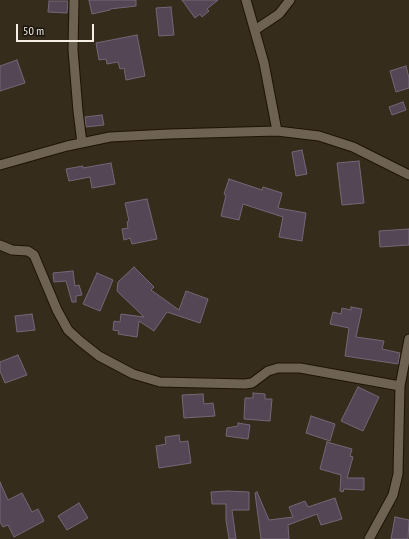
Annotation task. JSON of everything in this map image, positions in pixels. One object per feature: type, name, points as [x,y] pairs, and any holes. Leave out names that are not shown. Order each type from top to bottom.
[{"type":"street","points":[[74,0],[74,64],[82,143]]},
{"type":"street","points":[[246,0],[264,63],[277,131]]},
{"type":"street","points":[[255,30],[279,14],[290,0]]},
{"type":"street","points":[[0,165],[110,137],[277,131],[319,136],[353,147],[409,175]]},
{"type":"street","points":[[0,245],[12,250],[28,251],[34,255],[57,310],[68,330],[99,356],[133,374],[160,382],[245,384],[252,383],[268,371],[278,368],[300,368],[400,386]]},
{"type":"street","points":[[369,539],[392,495],[398,474],[400,386],[409,339]]},
{"type":"building","points":[[89,0],[136,0],[136,6],[110,9],[92,14]]},
{"type":"building","points":[[182,0],[218,0],[207,9],[209,11],[202,17],[200,14],[195,18]]},
{"type":"building","points":[[49,1],[68,1],[67,13],[48,12]]},
{"type":"building","points":[[171,7],[174,35],[159,36],[156,8]]},
{"type":"building","points":[[137,35],[145,76],[126,80],[124,68],[120,69],[118,62],[107,64],[106,59],[99,60],[96,43]]},
{"type":"building","points":[[17,60],[25,83],[0,91],[0,66]]},
{"type":"building","points":[[406,66],[409,78],[409,88],[396,92],[390,71]]},
{"type":"building","points":[[403,102],[406,110],[392,115],[389,107]]},
{"type":"building","points":[[102,115],[104,125],[86,127],[85,117]]},
{"type":"building","points":[[302,150],[307,174],[296,176],[292,152]]},
{"type":"building","points":[[359,161],[364,203],[342,205],[337,163]]},
{"type":"building","points":[[111,163],[115,184],[92,188],[90,177],[69,181],[66,169],[83,166],[83,168]]},
{"type":"building","points":[[229,179],[262,190],[263,187],[282,193],[278,208],[306,213],[302,241],[279,237],[283,217],[243,204],[239,220],[221,216],[226,195],[224,194]]},
{"type":"building","points":[[147,199],[157,239],[132,244],[130,238],[124,240],[122,229],[128,228],[127,222],[129,221],[125,203]]},
{"type":"building","points":[[409,229],[409,245],[380,247],[379,231]]},
{"type":"building","points":[[134,267],[154,287],[151,290],[179,310],[186,291],[208,299],[200,323],[167,312],[154,331],[139,321],[137,337],[118,334],[119,331],[113,330],[114,321],[120,322],[121,314],[144,317],[117,291],[118,282]]},
{"type":"building","points":[[73,271],[75,286],[79,285],[82,295],[76,296],[76,302],[72,302],[66,281],[54,282],[53,273]]},
{"type":"building","points":[[97,273],[113,280],[100,311],[83,304]]},
{"type":"building","points":[[351,307],[362,309],[356,337],[384,341],[382,349],[400,353],[398,364],[345,356],[349,328],[330,324],[333,312],[341,314],[342,308],[351,310]]},
{"type":"building","points":[[32,314],[35,330],[17,332],[15,316]]},
{"type":"building","points":[[18,355],[27,375],[5,383],[0,371],[0,362]]},
{"type":"building","points":[[358,387],[379,397],[363,431],[341,421]]},
{"type":"building","points":[[253,393],[265,394],[265,399],[272,399],[270,421],[244,419],[245,398],[253,398]]},
{"type":"building","points":[[203,394],[204,404],[213,403],[215,416],[184,418],[182,395]]},
{"type":"building","points":[[311,416],[335,424],[330,441],[306,433]]},
{"type":"building","points":[[238,423],[250,425],[248,439],[226,436],[227,428],[238,426]]},
{"type":"building","points":[[179,435],[180,442],[188,441],[191,463],[159,468],[156,446],[166,444],[165,437]]},
{"type":"building","points":[[327,442],[352,449],[350,456],[353,457],[347,478],[364,478],[364,490],[344,489],[343,492],[340,491],[341,475],[320,469]]},
{"type":"building","points":[[0,482],[8,500],[22,493],[32,512],[38,509],[44,521],[14,537],[8,525],[3,527],[0,522]]},
{"type":"building","points":[[211,492],[249,492],[249,510],[232,510],[236,539],[229,539],[226,520],[226,504],[212,504]]},
{"type":"building","points":[[257,492],[269,520],[293,517],[289,507],[305,501],[308,507],[335,498],[342,519],[321,525],[317,514],[288,525],[289,539],[261,539],[255,493]]},
{"type":"building","points":[[79,503],[88,518],[67,530],[58,516]]},
{"type":"building","points":[[395,517],[409,520],[408,539],[391,539]]}]
